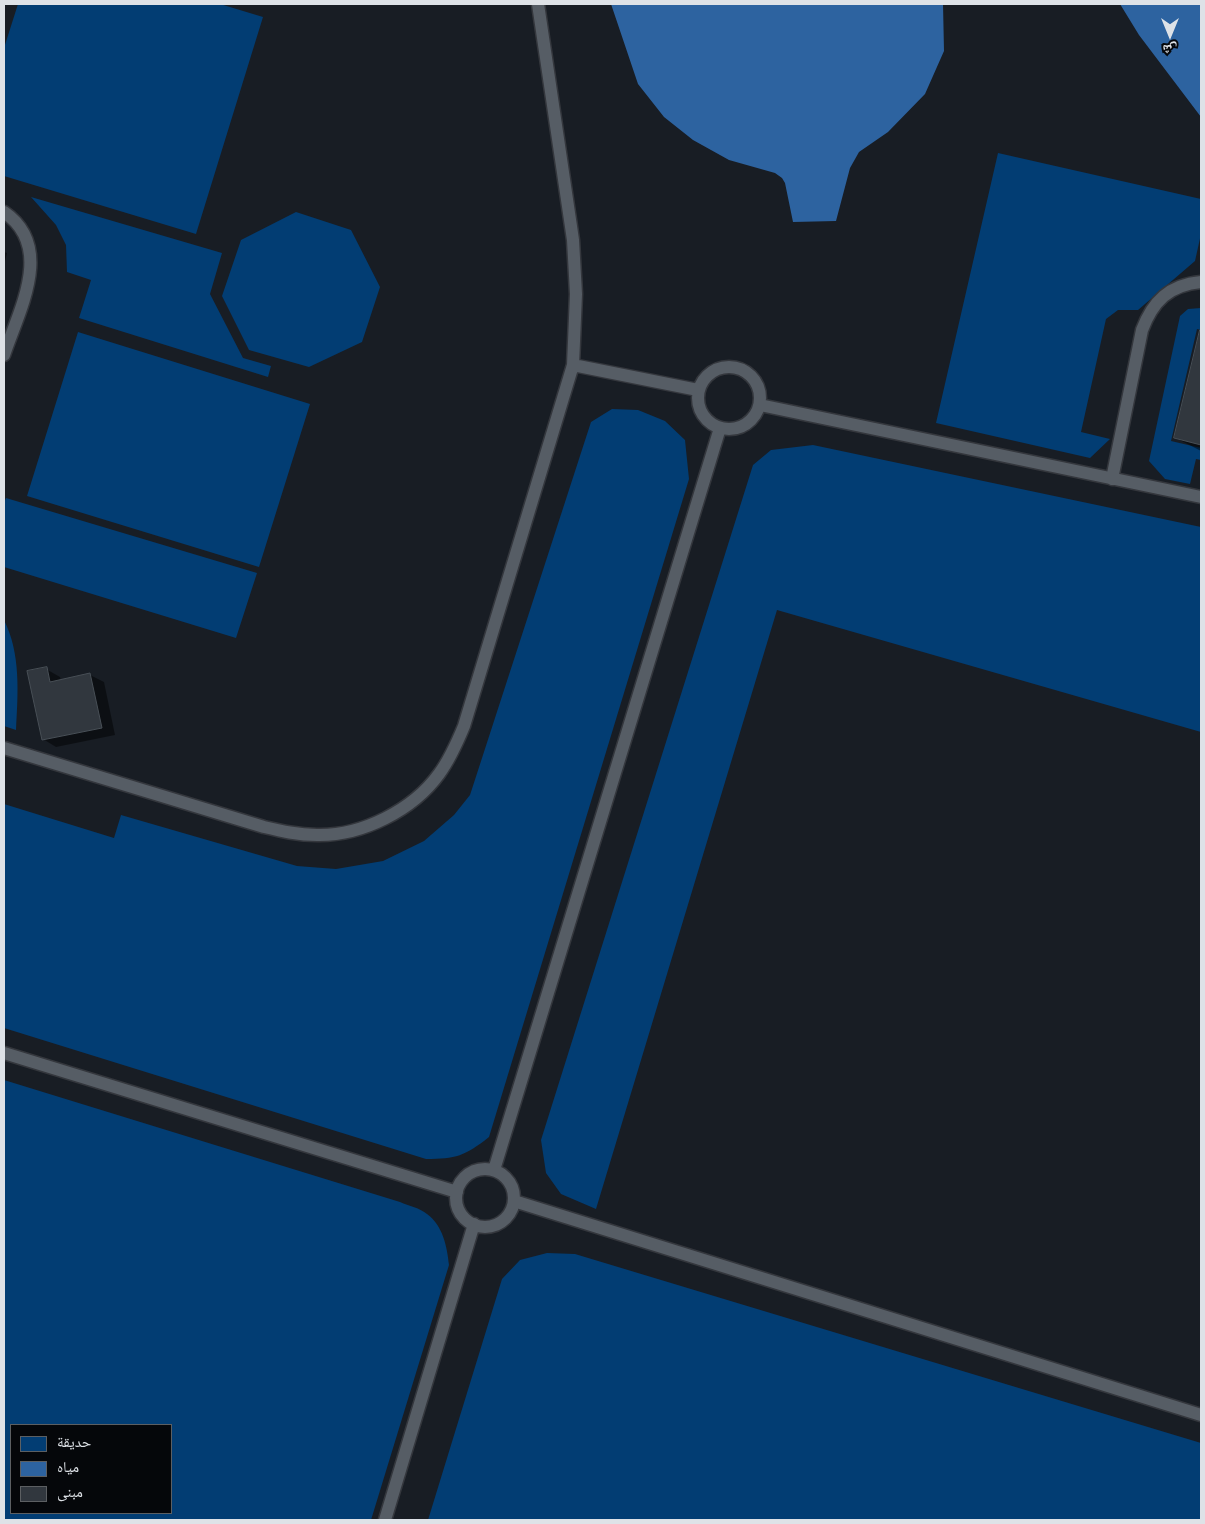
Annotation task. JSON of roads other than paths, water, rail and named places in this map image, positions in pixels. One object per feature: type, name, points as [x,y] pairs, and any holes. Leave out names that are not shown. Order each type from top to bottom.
[{"type":"lane","points":[[4,748],[254,824],[290,833],[318,835],[346,832],[372,824],[397,812],[420,795],[438,775],[453,752],[464,726],[573,365],[576,294],[573,240],[538,4]]},
{"type":"lane","points":[[4,212],[20,228],[28,242],[31,274],[4,354]]},
{"type":"lane","points":[[1112,478],[1142,330],[1148,314],[1159,300],[1173,289],[1189,283],[1201,282]]},
{"type":"lane","points":[[573,365],[698,390]]},
{"type":"lane","points":[[730,366],[743,369],[754,378],[760,391],[760,405],[754,416],[745,425],[733,429],[720,428],[710,422],[702,413],[698,402],[698,390],[705,378],[716,369],[730,366]]},
{"type":"lane","points":[[760,405],[1201,497]]},
{"type":"lane","points":[[494,1170],[720,428]]},
{"type":"lane","points":[[4,1053],[457,1192]]},
{"type":"lane","points":[[475,1170],[494,1170],[510,1182],[514,1201],[504,1219],[495,1225],[474,1224],[466,1219],[460,1211],[457,1202],[457,1192],[460,1183],[466,1175],[475,1170]]},
{"type":"lane","points":[[514,1201],[1201,1415]]},
{"type":"lane","points":[[385,1520],[474,1224]]},
{"type":"water","points":[[611,4],[943,4],[944,51],[925,94],[888,132],[859,152],[850,168],[836,221],[793,222],[785,183],[782,178],[775,173],[729,160],[693,140],[664,117],[638,84]]},
{"type":"water","points":[[1120,4],[1201,4],[1201,117],[1139,35]]}]
